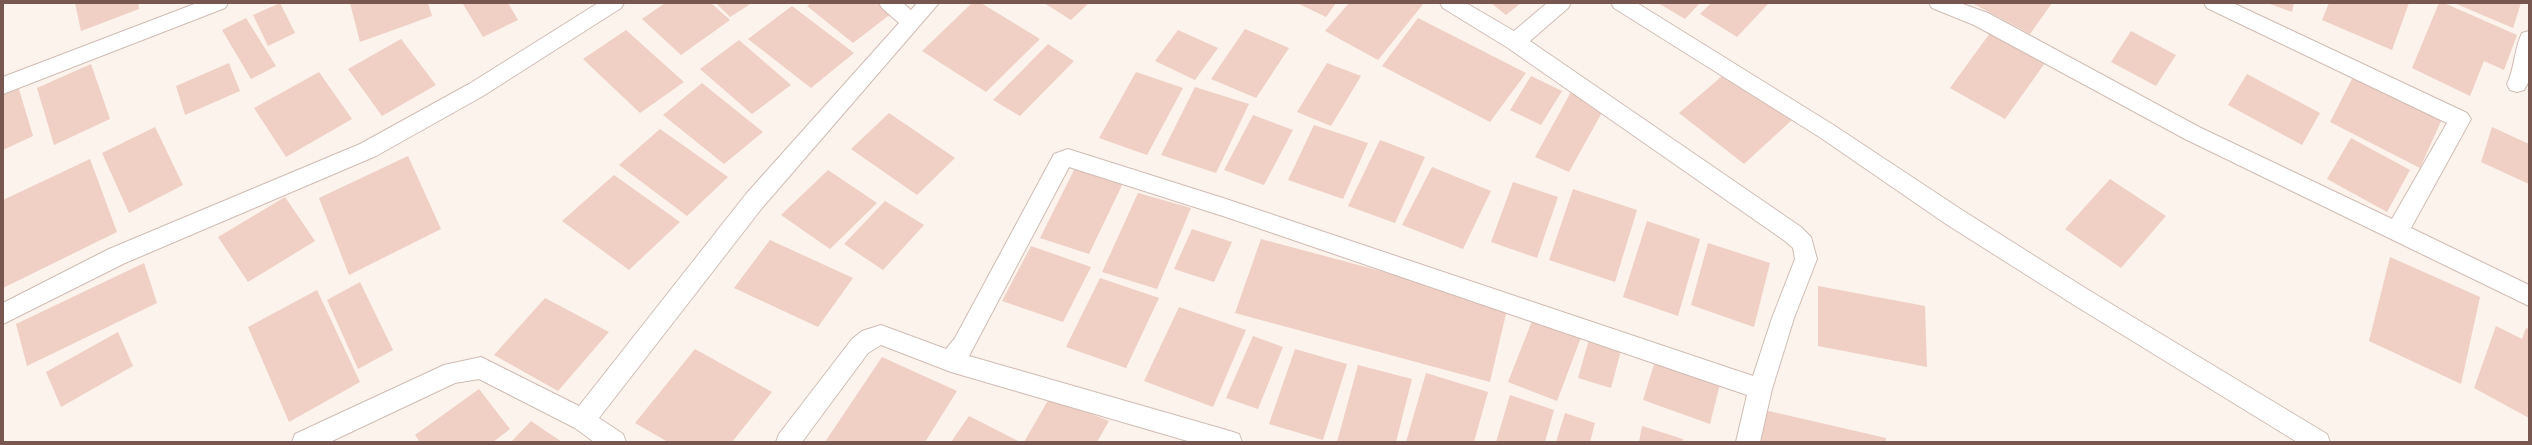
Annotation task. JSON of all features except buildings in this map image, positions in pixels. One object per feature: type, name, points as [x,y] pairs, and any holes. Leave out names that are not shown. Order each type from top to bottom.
[{"type":"street","points":[[3,86],[218,3]]},
{"type":"street","points":[[3,314],[117,256],[368,150],[476,90],[614,3]]},
{"type":"street","points":[[889,3],[912,22]]},
{"type":"street","points":[[583,420],[754,201],[929,3]]},
{"type":"street","points":[[1450,3],[1514,42],[1794,234],[1803,244],[1806,259],[1783,318],[1760,389],[1748,442]]},
{"type":"street","points":[[1514,42],[1561,3]]},
{"type":"street","points":[[1621,3],[1828,132],[1954,217],[2075,294],[2318,442]]},
{"type":"street","points":[[1939,3],[1981,19],[2192,133],[2529,296]]},
{"type":"street","points":[[2214,3],[2460,120],[2398,232]]},
{"type":"street","points":[[2517,84],[2522,74],[2529,39]]},
{"type":"street","points":[[951,362],[963,345],[1062,160],[1068,158],[1234,210],[1760,389]]},
{"type":"street","points":[[788,442],[860,346],[870,338],[881,335],[951,362],[1230,442]]},
{"type":"street","points":[[304,442],[452,373],[481,368],[583,420],[614,442]]}]
